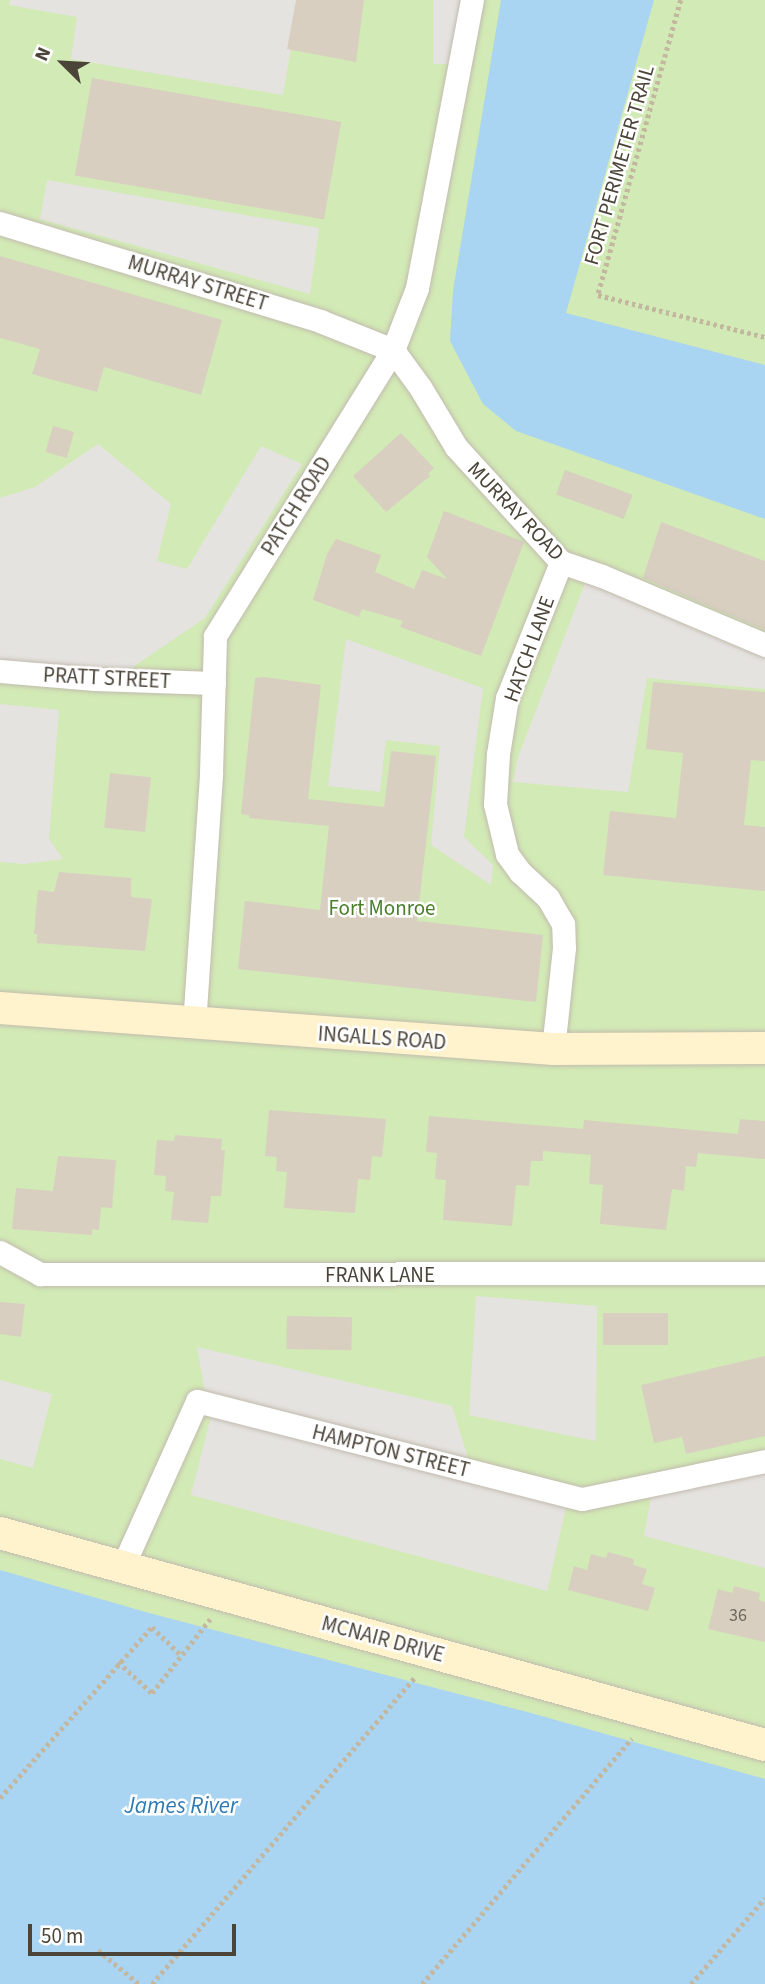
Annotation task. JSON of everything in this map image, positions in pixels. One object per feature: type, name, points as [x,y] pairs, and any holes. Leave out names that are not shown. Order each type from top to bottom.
[{"type":"street","name":"PATCH ROAD","points":[[194,1025],[211,773],[215,636],[393,349],[417,288],[472,0]]},
{"type":"street","name":"MURRAY STREET","points":[[0,223],[320,321],[393,349]]},
{"type":"street","name":"MURRAY ROAD","points":[[393,349],[421,387],[456,447],[561,562],[602,576],[765,645]]},
{"type":"street","name":"HATCH LANE","points":[[553,1049],[564,948],[563,923],[548,898],[506,854],[495,803],[498,754],[508,698],[561,562]]},
{"type":"street","name":"PRATT STREET","points":[[0,671],[95,679],[214,683]]},
{"type":"street","name":"INGALLS ROAD","points":[[0,1008],[194,1025],[553,1049],[765,1048]]},
{"type":"street","name":"FRANK LANE","points":[[0,1252],[40,1274],[765,1273]]},
{"type":"street","name":"HAMPTON STREET","points":[[122,1568],[197,1401],[582,1499],[765,1461]]},
{"type":"street","name":"MCNAIR DRIVE","points":[[0,1533],[765,1745]]},
{"type":"path","name":"FORT PERIMETER TRAIL","points":[[681,0],[598,295],[765,337]]},
{"type":"path","points":[[118,1662],[152,1693],[214,1613]]},
{"type":"path","points":[[0,1798],[118,1662],[152,1627],[181,1655]]},
{"type":"path","points":[[152,1984],[421,1669]]},
{"type":"path","points":[[422,1984],[639,1730]]},
{"type":"path","points":[[691,1984],[765,1898]]},
{"type":"path","points":[[98,1950],[139,1984]]},
{"type":"green space","name":"Fort Monroe","points":[[0,0],[765,0],[765,1815],[0,1815]]},
{"type":"shaded area","points":[[10,0],[299,0],[283,95],[71,59],[77,17],[9,5]]},
{"type":"shaded area","points":[[433,0],[462,0],[462,64],[433,64]]},
{"type":"shaded area","points":[[47,180],[319,228],[310,294],[40,219]]},
{"type":"shaded area","points":[[98,444],[171,504],[157,561],[187,569],[261,446],[302,464],[205,618],[114,680],[0,671],[0,498],[35,487]]},
{"type":"shaded area","points":[[589,573],[765,646],[765,689],[647,678],[628,792],[513,782],[518,757]]},
{"type":"shaded area","points":[[346,639],[483,688],[464,837],[493,865],[491,885],[431,845],[440,746],[386,740],[380,792],[328,786]]},
{"type":"shaded area","points":[[0,704],[59,710],[49,839],[63,859],[24,864],[0,862]]},
{"type":"shaded area","points":[[476,1296],[597,1306],[596,1441],[469,1415]]},
{"type":"shaded area","points":[[197,1347],[452,1406],[472,1471],[569,1495],[547,1591],[191,1495],[210,1420]]},
{"type":"shaded area","points":[[0,1380],[52,1394],[33,1468],[0,1459]]},
{"type":"shaded area","points":[[765,1472],[765,1568],[644,1536],[651,1497]]},
{"type":"water","points":[[501,0],[654,0],[566,313],[765,365],[765,519],[516,431],[483,404],[450,341],[453,291]]},
{"type":"water","name":"James River","points":[[0,1570],[149,1613],[531,1713],[765,1779],[765,1984],[0,1984]]},
{"type":"building","points":[[296,0],[364,0],[356,62],[287,49]]},
{"type":"building","points":[[92,78],[341,122],[324,219],[75,175]]},
{"type":"building","points":[[0,256],[222,320],[201,395],[104,367],[97,392],[32,374],[40,349],[0,338]]},
{"type":"building","points":[[53,426],[74,432],[67,458],[46,452]]},
{"type":"building","points":[[401,433],[434,468],[428,474],[430,476],[386,512],[353,476]]},
{"type":"building","points":[[565,470],[633,495],[624,519],[556,494]]},
{"type":"building","points":[[444,511],[524,542],[481,656],[400,627],[403,621],[362,609],[359,617],[313,600],[327,554],[336,539],[381,555],[375,572],[414,589],[422,570],[447,579],[427,557]]},
{"type":"building","points":[[661,522],[765,561],[765,630],[643,578]]},
{"type":"building","points":[[255,678],[321,685],[308,799],[384,807],[391,751],[436,756],[417,921],[543,935],[536,1002],[238,969],[245,901],[320,910],[329,826],[249,818],[249,815],[241,814]]},
{"type":"building","points":[[653,682],[765,692],[765,761],[751,760],[744,825],[765,827],[765,891],[603,875],[610,811],[676,818],[683,753],[646,749]]},
{"type":"building","points":[[110,773],[151,777],[145,832],[104,828]]},
{"type":"building","points":[[59,872],[131,878],[131,897],[152,899],[145,951],[37,943],[37,934],[34,934],[38,890],[54,892]]},
{"type":"building","points":[[269,1110],[386,1119],[382,1157],[372,1156],[370,1180],[358,1179],[355,1213],[284,1208],[287,1172],[276,1171],[277,1157],[265,1156]]},
{"type":"building","points":[[429,1116],[583,1129],[584,1120],[738,1134],[740,1119],[765,1121],[765,1159],[698,1153],[696,1167],[686,1166],[684,1191],[672,1189],[666,1230],[600,1224],[603,1185],[589,1184],[591,1155],[543,1151],[543,1161],[531,1161],[529,1186],[516,1185],[512,1226],[443,1220],[446,1180],[435,1179],[437,1153],[426,1152]]},
{"type":"building","points":[[175,1135],[222,1139],[221,1150],[225,1150],[221,1196],[211,1196],[208,1223],[171,1220],[174,1192],[165,1191],[166,1176],[154,1175],[157,1140],[174,1141]]},
{"type":"building","points":[[58,1156],[116,1160],[112,1208],[101,1207],[99,1230],[92,1229],[92,1235],[12,1229],[16,1188],[53,1191]]},
{"type":"building","points":[[0,1302],[25,1304],[21,1337],[0,1334]]},
{"type":"building","points":[[603,1313],[668,1313],[668,1345],[603,1345]]},
{"type":"building","points":[[287,1316],[352,1317],[351,1350],[286,1349]]},
{"type":"building","points":[[765,1356],[765,1436],[686,1454],[682,1437],[654,1443],[641,1385]]},
{"type":"building","points":[[608,1552],[634,1559],[633,1565],[647,1569],[642,1584],[655,1588],[648,1611],[568,1590],[574,1566],[587,1570],[591,1554],[606,1558]]},
{"type":"building","points":[[734,1586],[760,1593],[759,1600],[765,1602],[765,1642],[708,1629],[718,1589],[732,1593]]}]
